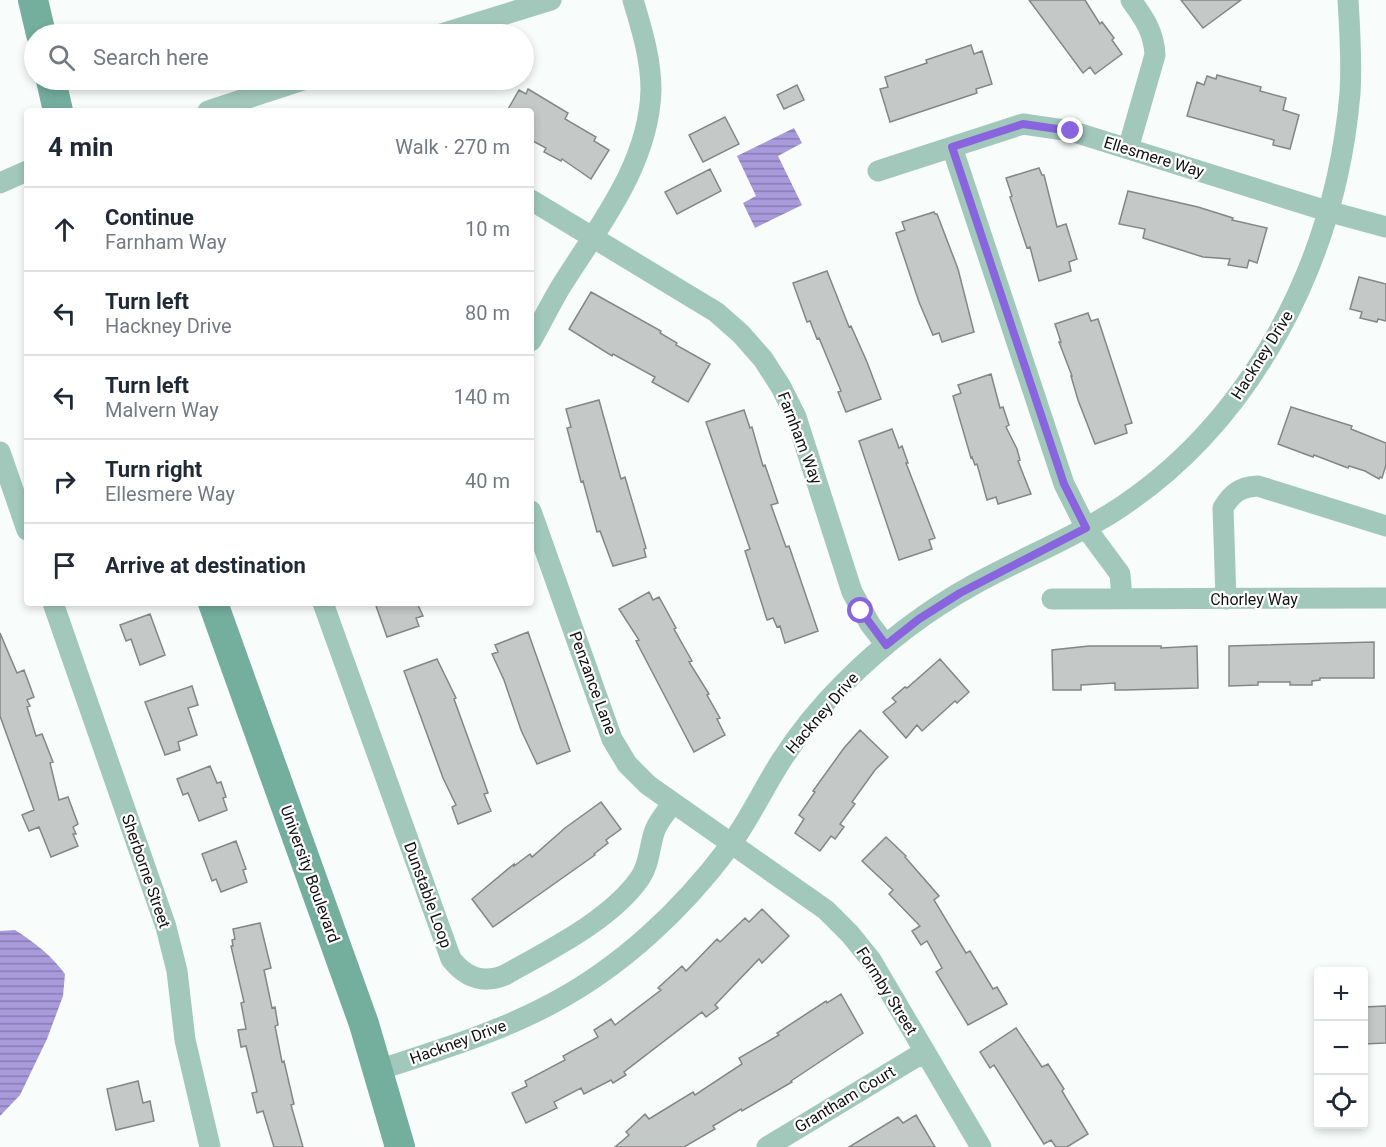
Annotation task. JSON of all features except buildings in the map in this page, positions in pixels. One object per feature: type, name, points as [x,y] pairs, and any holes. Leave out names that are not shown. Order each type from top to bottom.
[{"type":"street","points":[[33,0],[39,24]]},
{"type":"street","points":[[473,24],[550,0]]},
{"type":"street","points":[[534,335],[559,290],[611,210],[641,143],[650,106],[649,59],[633,0]]},
{"type":"street","points":[[1128,149],[1155,55],[1155,42],[1151,30],[1131,0]]},
{"type":"street","name":"Hackney Drive","points":[[378,1070],[509,1024],[551,1004],[590,980],[644,940],[712,870],[732,843],[782,760],[844,683],[919,619],[960,593],[1086,528],[1146,488],[1191,449],[1224,413],[1253,375],[1279,334],[1296,299],[1327,211],[1343,140],[1350,91],[1351,42],[1348,0]]},
{"type":"street","points":[[53,90],[57,108]]},
{"type":"street","points":[[217,108],[272,90]]},
{"type":"street","name":"Ellesmere Way","points":[[878,171],[1023,124],[1071,131],[1327,211],[1386,227]]},
{"type":"street","points":[[952,147],[1064,484],[1086,528],[1120,574],[1122,599]]},
{"type":"street","points":[[0,183],[24,172]]},
{"type":"street","points":[[534,202],[593,237]]},
{"type":"street","name":"Farnham Way","points":[[593,237],[716,312],[741,334],[763,359],[796,417],[852,592],[870,624],[886,645]]},
{"type":"street","points":[[0,452],[24,521]]},
{"type":"street","points":[[1226,598],[1223,508],[1236,491],[1258,486],[1386,526]]},
{"type":"street","name":"Penzance Lane","points":[[534,519],[612,739],[627,764],[648,785],[732,843]]},
{"type":"street","name":"Chorley Way","points":[[1052,599],[1386,598]]},
{"type":"street","name":"Sherborne Street","points":[[54,606],[166,927],[177,971],[185,1040],[210,1147]]},
{"type":"street","name":"University Boulevard","points":[[214,606],[352,991],[400,1147]]},
{"type":"street","name":"Dunstable Loop","points":[[324,606],[451,959],[459,970],[471,977],[482,980],[506,975],[581,931],[612,907],[642,876],[650,856],[655,830],[674,803]]},
{"type":"street","name":"Formby Street","points":[[732,843],[826,910],[850,934],[871,960],[981,1147]]},
{"type":"street","name":"Grantham Court","points":[[767,1147],[924,1052]]},
{"type":"shaded area","points":[[794,128],[802,143],[778,156],[802,205],[755,228],[743,203],[756,196],[737,156]]},
{"type":"shaded area","points":[[15,930],[42,950],[65,974],[63,996],[47,1039],[20,1095],[0,1116],[0,931]]},
{"type":"route","points":[[861,611],[886,645],[919,619],[977,583],[1086,528],[1064,484],[952,147],[1023,124],[1071,131]]}]
